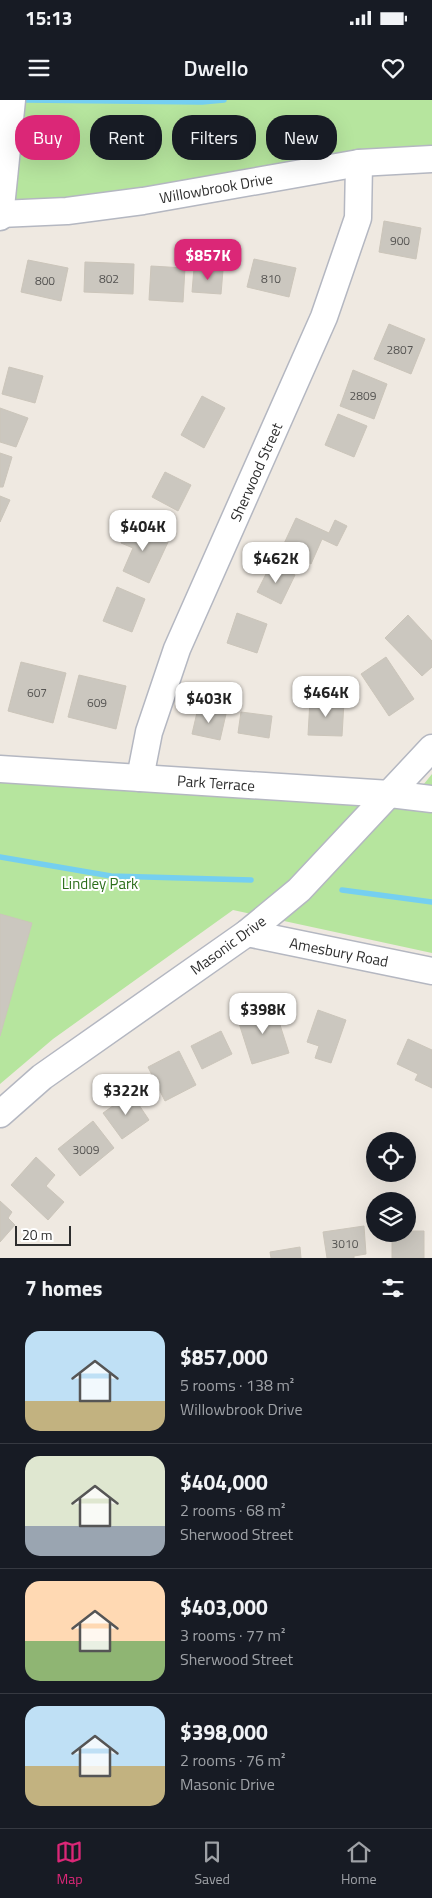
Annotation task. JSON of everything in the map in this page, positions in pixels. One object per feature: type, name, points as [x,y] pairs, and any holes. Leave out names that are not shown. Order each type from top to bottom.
[{"type":"street","points":[[0,215],[12,106]]},
{"type":"street","name":"Willowbrook Drive","points":[[0,215],[67,211],[134,202],[359,163],[432,158]]},
{"type":"street","name":"Sherwood Street","points":[[140,778],[149,732],[178,649],[324,317],[358,218],[359,163]]},
{"type":"street","name":"Masonic Drive","points":[[0,1114],[42,1078],[247,933],[299,890],[432,748]]},
{"type":"street","name":"Park Terrace","points":[[0,769],[390,794],[432,799]]},
{"type":"street","name":"Amesbury Road","points":[[247,933],[432,971]]},
{"type":"green space","points":[[0,100],[432,100],[432,149],[163,189],[54,200],[0,203]]},
{"type":"green space","name":"Lindley Park","points":[[432,774],[432,953],[233,910],[53,1039],[0,1084],[0,779],[407,805]]},
{"type":"building","points":[[384,221],[421,228],[416,259],[379,252]]},
{"type":"building","points":[[254,259],[296,268],[289,297],[247,287]]},
{"type":"building","points":[[28,260],[68,268],[61,301],[21,292]]},
{"type":"building","points":[[85,262],[134,264],[133,294],[84,292]]},
{"type":"building","points":[[151,266],[185,268],[183,302],[149,300]]},
{"type":"building","points":[[194,268],[223,270],[221,294],[192,292]]},
{"type":"building","points":[[389,324],[425,339],[411,374],[374,359]]},
{"type":"building","points":[[9,367],[43,376],[35,403],[2,394]]},
{"type":"building","points":[[353,370],[387,384],[374,419],[340,406]]},
{"type":"building","points":[[202,396],[225,408],[204,448],[181,435]]},
{"type":"building","points":[[0,408],[28,418],[16,447],[0,442]]},
{"type":"building","points":[[338,414],[367,426],[354,457],[325,445]]},
{"type":"building","points":[[0,453],[12,457],[3,487],[0,487]]},
{"type":"building","points":[[165,472],[191,485],[178,511],[152,497]]},
{"type":"building","points":[[0,496],[10,500],[0,522]]},
{"type":"building","points":[[296,518],[329,533],[335,520],[347,526],[337,546],[322,539],[311,564],[281,550]]},
{"type":"building","points":[[130,522],[169,540],[149,583],[123,571],[133,548],[121,543]]},
{"type":"building","points":[[271,564],[295,575],[281,604],[257,592]]},
{"type":"building","points":[[117,587],[145,599],[132,632],[103,621]]},
{"type":"building","points":[[237,613],[267,624],[257,653],[227,643]]},
{"type":"building","points":[[408,615],[432,641],[432,667],[422,676],[385,638]]},
{"type":"building","points":[[386,657],[414,699],[389,716],[361,674]]},
{"type":"building","points":[[21,662],[66,673],[53,723],[8,711]]},
{"type":"building","points":[[79,675],[126,686],[116,729],[68,717]]},
{"type":"building","points":[[310,700],[344,702],[342,736],[308,735]]},
{"type":"building","points":[[198,708],[226,714],[220,740],[192,734]]},
{"type":"building","points":[[241,712],[272,716],[269,738],[238,733]]},
{"type":"building","points":[[0,914],[32,923],[0,1036]]},
{"type":"building","points":[[274,1006],[289,1053],[252,1064],[237,1017]]},
{"type":"building","points":[[318,1010],[346,1020],[331,1063],[315,1058],[319,1046],[307,1042]]},
{"type":"building","points":[[221,1031],[232,1054],[202,1069],[191,1046]]},
{"type":"building","points":[[408,1039],[432,1050],[432,1088],[415,1080],[418,1074],[397,1064]]},
{"type":"building","points":[[179,1051],[196,1085],[165,1101],[148,1067]]},
{"type":"building","points":[[131,1093],[149,1120],[122,1139],[103,1113]]},
{"type":"building","points":[[93,1121],[114,1148],[80,1176],[58,1149]]},
{"type":"building","points":[[36,1157],[55,1175],[46,1186],[64,1202],[48,1220],[11,1185]]},
{"type":"building","points":[[0,1201],[12,1212],[8,1218],[15,1225],[0,1242]]},
{"type":"building","points":[[364,1226],[366,1254],[354,1256],[354,1258],[327,1258],[323,1232]]},
{"type":"building","points":[[416,1231],[424,1231],[424,1258],[392,1258],[392,1242],[416,1242]]},
{"type":"building","points":[[300,1247],[301,1258],[271,1258],[270,1252]]},
{"type":"waterway","points":[[26,100],[202,102],[224,100]]},
{"type":"waterway","points":[[0,857],[111,876],[251,880]]},
{"type":"waterway","points":[[342,890],[432,902]]}]
